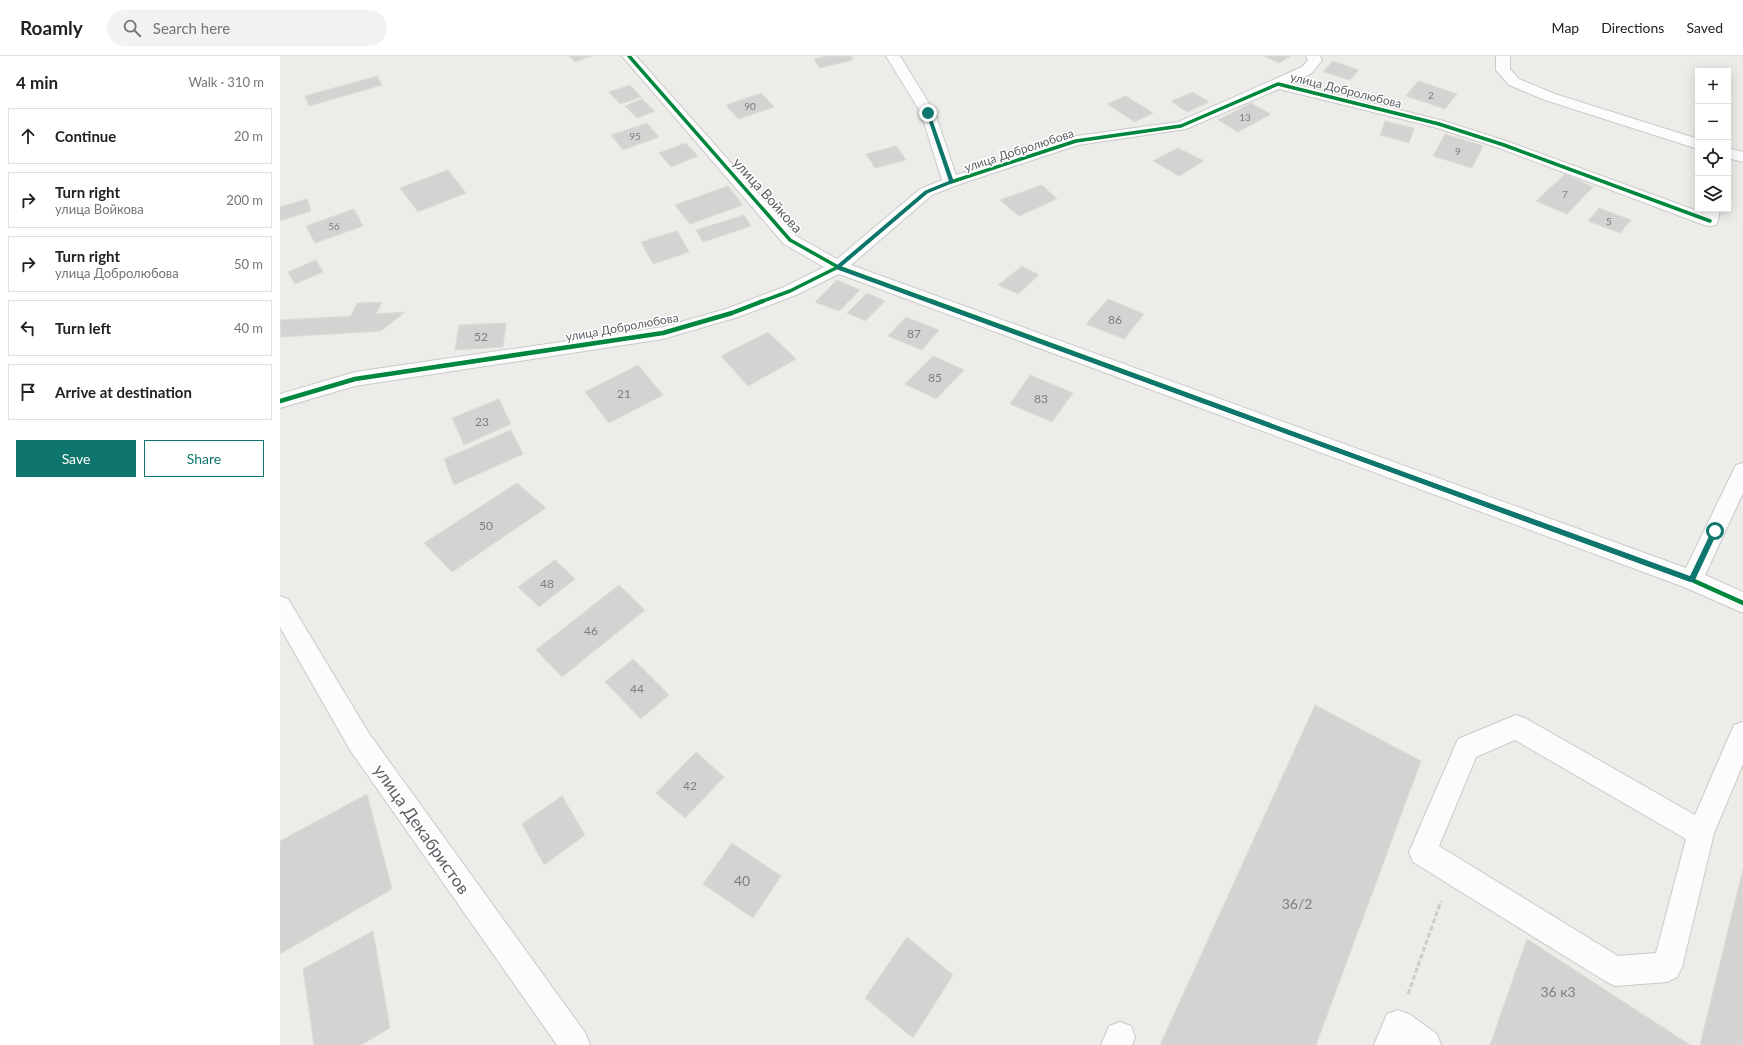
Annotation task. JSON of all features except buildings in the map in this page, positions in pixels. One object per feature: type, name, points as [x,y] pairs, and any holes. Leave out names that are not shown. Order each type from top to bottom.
[{"type":"street","name":"улица Войкова","points":[[629,56],[790,240],[838,267],[1692,580],[1743,603]]},
{"type":"street","points":[[893,56],[928,113],[951,182]]},
{"type":"street","points":[[1278,84],[1307,70],[1315,60],[1313,56]]},
{"type":"street","points":[[1503,56],[1502,70],[1514,82],[1550,97],[1695,143]]},
{"type":"street","name":"улица Добролюбова","points":[[280,401],[355,379],[663,333],[732,313],[790,291],[838,267],[926,192],[951,182],[1076,141],[1181,126],[1278,84],[1439,124],[1711,215]]},
{"type":"street","points":[[1731,154],[1743,157]]},
{"type":"street","points":[[1692,580],[1743,471]]},
{"type":"street","name":"улица Декабристов","points":[[280,606],[359,741],[575,1045]]},
{"type":"street","points":[[1701,833],[1516,726],[1467,748],[1423,852],[1615,971],[1667,967],[1701,833],[1743,734]]},
{"type":"street","points":[[1394,1035],[1426,1045]]},
{"type":"path","points":[[1394,1035],[1451,870]]},
{"type":"cycle path","points":[[629,56],[790,240],[838,267],[1692,580],[1743,603]]},
{"type":"cycle path","points":[[280,401],[355,379],[663,333],[732,313],[790,291],[838,267],[926,192],[951,182],[1076,141],[1181,126],[1278,84],[1439,124],[1504,145],[1710,221]]},
{"type":"route","points":[[928,113],[951,182],[926,192],[838,267],[1692,580],[1715,531]]}]
